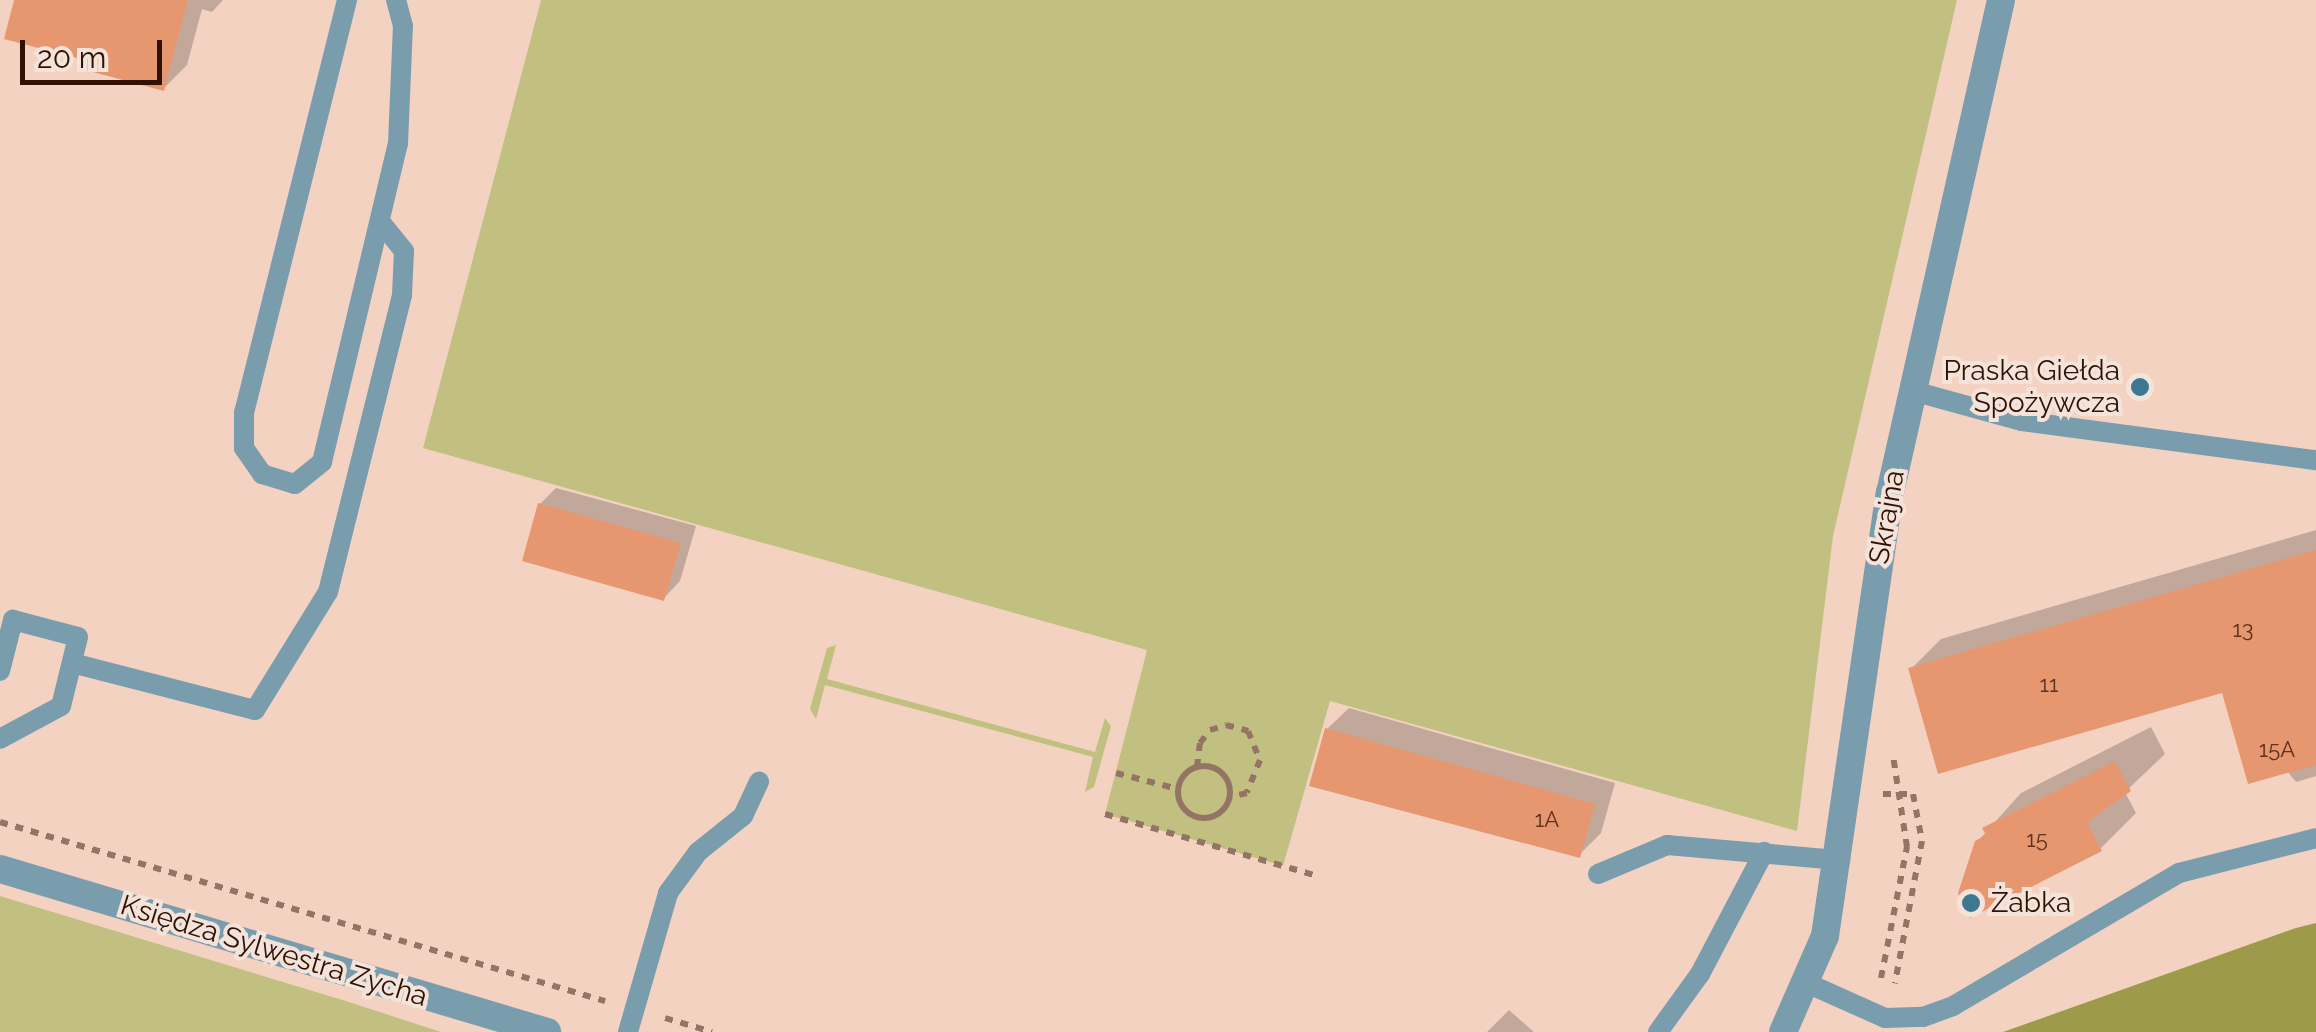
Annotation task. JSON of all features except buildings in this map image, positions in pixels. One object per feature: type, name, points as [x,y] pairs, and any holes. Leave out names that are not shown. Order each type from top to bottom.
[{"type":"street","name":"Skrajna","points":[[1783,1032],[1809,984],[1840,860],[1872,598],[1912,391],[2002,0]]},
{"type":"street","name":"Księdza Sylwestra Zycha","points":[[0,869],[548,1032]]},
{"type":"lane","points":[[347,0],[244,412],[244,448],[262,474],[295,484],[322,462],[398,144],[404,26],[396,0]]},
{"type":"lane","points":[[72,663],[255,710],[328,592],[402,295],[404,251],[380,220]]},
{"type":"lane","points":[[1912,391],[2022,422],[2316,460]]},
{"type":"lane","points":[[0,670],[13,620],[78,638],[61,706],[0,740]]},
{"type":"lane","points":[[628,1032],[668,893],[698,852],[743,816],[759,781]]},
{"type":"lane","points":[[1809,984],[1879,1015],[1906,1021],[1953,1006],[2178,873],[2316,838]]},
{"type":"lane","points":[[1598,874],[1667,845],[1840,860]]},
{"type":"lane","points":[[1658,1032],[1700,974],[1764,852]]},
{"type":"path","points":[[1178,789],[1197,767],[1200,743],[1210,730],[1226,725],[1248,731],[1260,760],[1247,793],[1230,797]]},
{"type":"path","points":[[1879,1015],[1905,864],[1890,740]]},
{"type":"path","points":[[1178,789],[1184,811],[1201,819],[1224,810],[1230,797],[1221,772],[1197,767]]},
{"type":"path","points":[[1116,773],[1178,789]]},
{"type":"path","points":[[1849,790],[1913,794],[1922,854],[1879,1015]]},
{"type":"path","points":[[1105,814],[1314,875]]},
{"type":"path","points":[[0,822],[712,1032]]},
{"type":"shaded area","points":[[541,0],[1957,0],[1833,536],[1797,831],[1330,701],[1283,866],[1105,814],[1147,650],[423,448]]},
{"type":"shaded area","points":[[836,645],[827,679],[1095,752],[1105,718],[1111,726],[1094,787],[1085,792],[1093,757],[825,685],[816,719],[810,709],[827,648]]},
{"type":"shaded area","points":[[0,896],[349,1002],[441,1032],[0,1032]]},
{"type":"shaded area","points":[[2316,923],[2316,1032],[2003,1032],[2296,928]]},
{"type":"place","name":"Praska Giełda Spożywcza","points":[[2140,387]]},
{"type":"place","name":"Żabka","points":[[1971,903]]}]
